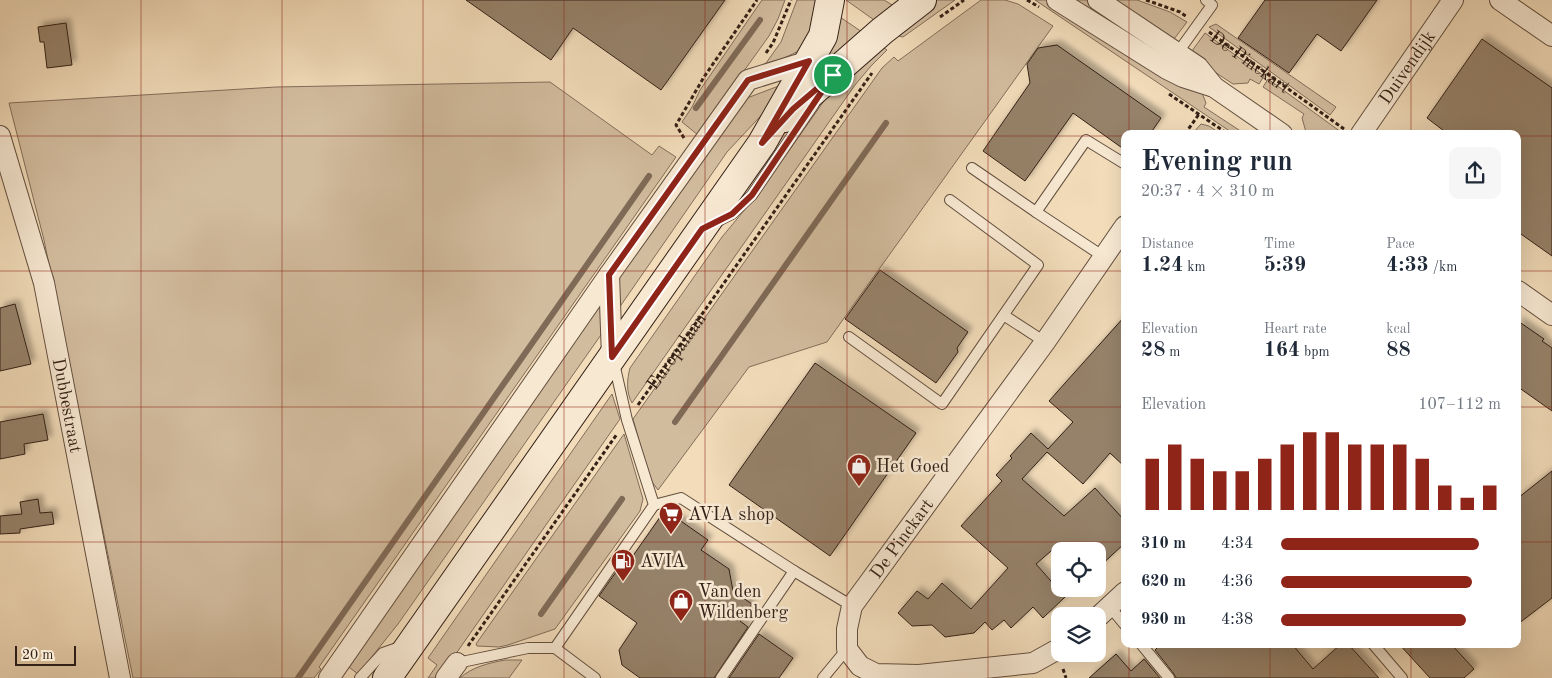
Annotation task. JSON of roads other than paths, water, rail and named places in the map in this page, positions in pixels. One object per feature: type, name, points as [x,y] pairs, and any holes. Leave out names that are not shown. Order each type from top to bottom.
[{"type":"main road","points":[[387,678],[762,143],[823,36],[830,0]]},
{"type":"main road","points":[[762,143],[793,109],[882,31],[922,0]]},
{"type":"street","points":[[1057,0],[1172,61]]},
{"type":"street","points":[[1098,0],[1172,61],[1183,77],[1214,87],[1276,130]]},
{"type":"street","name":"Duivendijk","points":[[1364,130],[1453,0]]},
{"type":"street","points":[[1500,0],[1552,36]]},
{"type":"street","points":[[329,678],[609,275],[748,80],[809,61]]},
{"type":"street","name":"Dubbestraat","points":[[0,136],[44,283],[120,678]]},
{"type":"street","name":"De Pinckart","points":[[848,649],[846,629],[852,606],[1045,342],[1121,232]]},
{"type":"street","points":[[609,275],[612,357]]},
{"type":"street","points":[[1521,293],[1552,315]]},
{"type":"street","points":[[1106,610],[1121,596]]},
{"type":"street","points":[[848,649],[860,666],[876,676],[919,675],[1033,663],[1051,653]]},
{"type":"lane","points":[[1172,61],[1212,5],[1206,0]]},
{"type":"lane","points":[[702,229],[732,214],[752,195],[833,75]]},
{"type":"lane","points":[[1036,212],[1086,140],[1121,162]]},
{"type":"lane","points":[[972,168],[1104,257]]},
{"type":"lane","points":[[849,336],[942,404],[1005,316],[1038,265],[950,200]]},
{"type":"lane","points":[[1005,316],[1045,342]]},
{"type":"lane","points":[[612,357],[627,420],[654,505]]},
{"type":"lane","points":[[555,648],[654,505],[681,498],[852,606]]},
{"type":"lane","points":[[721,678],[794,571]]},
{"type":"lane","points":[[1106,613],[1121,623]]},
{"type":"lane","points":[[360,678],[383,653],[413,642]]},
{"type":"lane","points":[[451,670],[528,648],[555,648],[595,678]]},
{"type":"lane","points":[[1144,648],[1169,678]]},
{"type":"lane","points":[[1376,648],[1402,678]]},
{"type":"lane","points":[[823,678],[848,649]]},
{"type":"waterway","points":[[696,108],[760,20]]},
{"type":"waterway","points":[[675,422],[886,123]]},
{"type":"waterway","points":[[298,678],[649,176]]},
{"type":"waterway","points":[[541,614],[622,499]]},
{"type":"place","name":"Het Goed","points":[[859,487]]},
{"type":"place","name":"AVIA shop","points":[[671,535]]},
{"type":"place","name":"AVIA","points":[[623,582]]},
{"type":"place","name":"Van den Wildenberg","points":[[681,622]]}]
